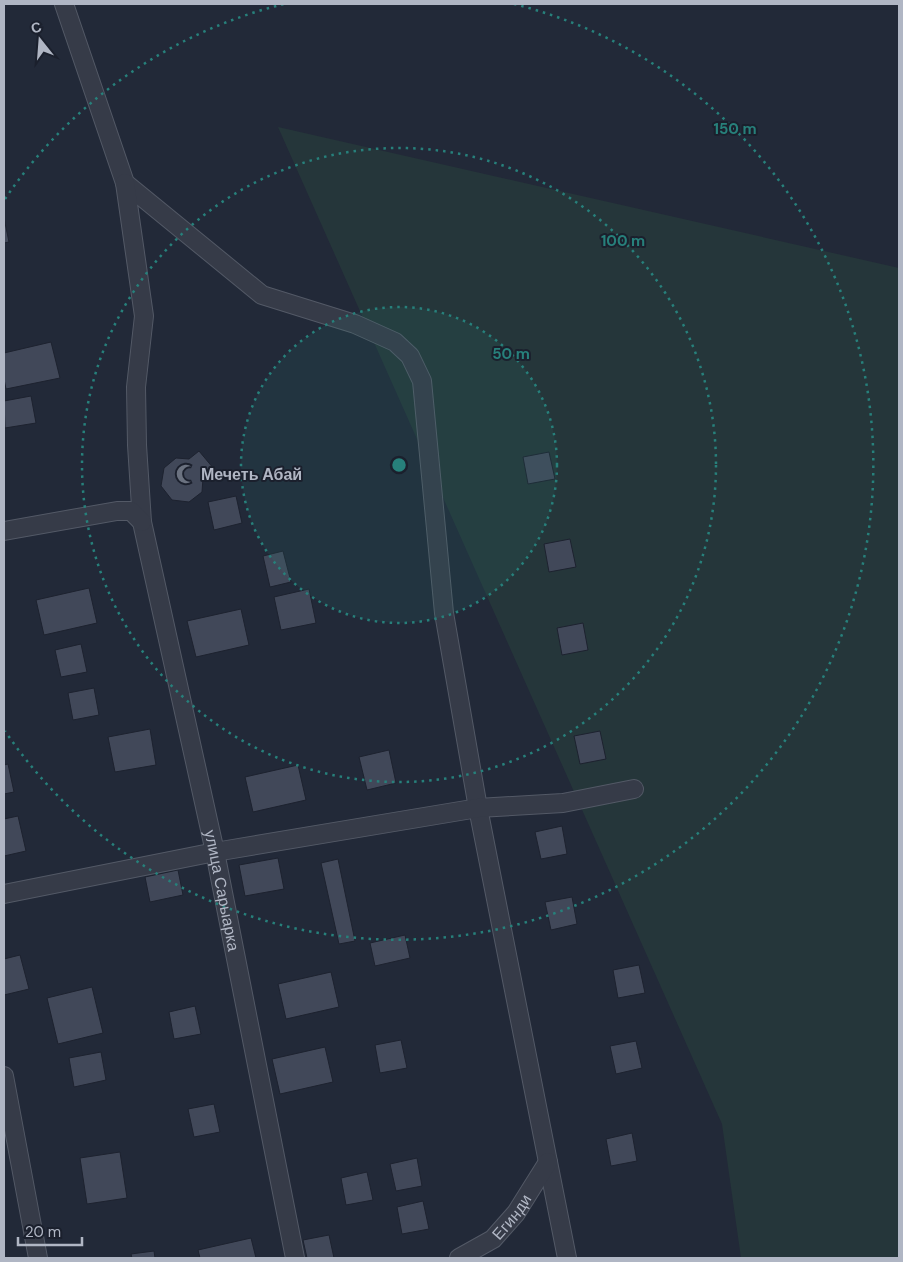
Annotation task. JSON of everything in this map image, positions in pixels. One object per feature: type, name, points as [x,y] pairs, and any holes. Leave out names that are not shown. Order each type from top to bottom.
[{"type":"street","name":"улица Сарыарка","points":[[64,4],[125,183],[144,316],[136,387],[137,445],[142,522],[215,852],[294,1258]]},
{"type":"street","points":[[125,183],[262,295],[355,324],[395,342],[410,356],[422,381],[444,613],[478,808],[567,1258]]},
{"type":"street","points":[[4,531],[118,511],[131,511],[142,522]]},
{"type":"street","points":[[4,894],[215,852],[478,808],[563,803],[634,789]]},
{"type":"street","points":[[4,1076],[38,1258]]},
{"type":"street","name":"Егинди","points":[[459,1258],[493,1239],[516,1213],[548,1162]]},
{"type":"shaded area","points":[[278,127],[899,268],[899,1258],[741,1258],[722,1124]]},
{"type":"building","points":[[4,218],[9,242],[4,243]]},
{"type":"building","points":[[51,342],[60,378],[6,389],[4,353]]},
{"type":"building","points":[[31,396],[36,423],[5,428],[4,401]]},
{"type":"building","name":"Мечеть Абай","points":[[199,451],[214,469],[203,478],[202,492],[189,502],[172,500],[161,486],[164,468],[176,458],[189,459]]},
{"type":"building","points":[[549,452],[555,479],[528,484],[523,457]]},
{"type":"building","points":[[236,496],[242,523],[214,530],[208,502]]},
{"type":"building","points":[[570,539],[576,567],[549,572],[544,544]]},
{"type":"building","points":[[283,551],[291,582],[270,587],[263,556]]},
{"type":"building","points":[[89,588],[97,623],[44,635],[36,600]]},
{"type":"building","points":[[309,589],[316,623],[281,630],[274,597]]},
{"type":"building","points":[[241,609],[249,645],[196,657],[187,621]]},
{"type":"building","points":[[583,623],[588,650],[562,655],[557,628]]},
{"type":"building","points":[[81,644],[87,672],[61,677],[55,650]]},
{"type":"building","points":[[94,688],[99,715],[73,720],[68,693]]},
{"type":"building","points":[[150,729],[156,765],[115,772],[108,737]]},
{"type":"building","points":[[600,731],[606,759],[580,764],[574,736]]},
{"type":"building","points":[[389,750],[396,783],[367,790],[359,757]]},
{"type":"building","points":[[8,764],[14,792],[4,794],[4,765]]},
{"type":"building","points":[[298,765],[306,800],[253,812],[245,777]]},
{"type":"building","points":[[18,816],[26,851],[4,856],[4,819]]},
{"type":"building","points":[[562,826],[567,854],[541,859],[535,832]]},
{"type":"building","points":[[278,858],[284,889],[245,896],[239,865]]},
{"type":"building","points":[[338,859],[355,941],[339,944],[321,863]]},
{"type":"building","points":[[178,870],[183,895],[150,902],[145,877]]},
{"type":"building","points":[[572,897],[577,924],[551,930],[545,902]]},
{"type":"building","points":[[405,935],[410,958],[375,966],[370,943]]},
{"type":"building","points":[[20,955],[29,989],[4,995],[4,959]]},
{"type":"building","points":[[639,965],[645,993],[618,998],[613,970]]},
{"type":"building","points":[[331,972],[339,1007],[286,1019],[278,984]]},
{"type":"building","points":[[92,987],[103,1033],[58,1044],[47,998]]},
{"type":"building","points":[[195,1006],[201,1034],[174,1039],[169,1012]]},
{"type":"building","points":[[401,1040],[407,1068],[380,1073],[375,1045]]},
{"type":"building","points":[[636,1041],[642,1068],[616,1074],[610,1046]]},
{"type":"building","points":[[325,1047],[333,1082],[280,1094],[272,1059]]},
{"type":"building","points":[[101,1052],[106,1080],[74,1087],[69,1058]]},
{"type":"building","points":[[214,1104],[220,1132],[194,1137],[188,1109]]},
{"type":"building","points":[[632,1133],[637,1161],[611,1166],[606,1139]]},
{"type":"building","points":[[120,1152],[127,1198],[87,1204],[80,1158]]},
{"type":"building","points":[[417,1158],[422,1186],[396,1191],[390,1164]]},
{"type":"building","points":[[367,1172],[373,1200],[346,1205],[341,1178]]},
{"type":"building","points":[[423,1201],[429,1229],[402,1234],[397,1207]]},
{"type":"building","points":[[329,1235],[334,1258],[307,1258],[303,1240]]},
{"type":"building","points":[[251,1238],[256,1258],[200,1258],[198,1250]]},
{"type":"building","points":[[154,1251],[155,1258],[132,1258],[131,1254]]},
{"type":"place","name":"Мечеть Абай","points":[[186,474]]}]
